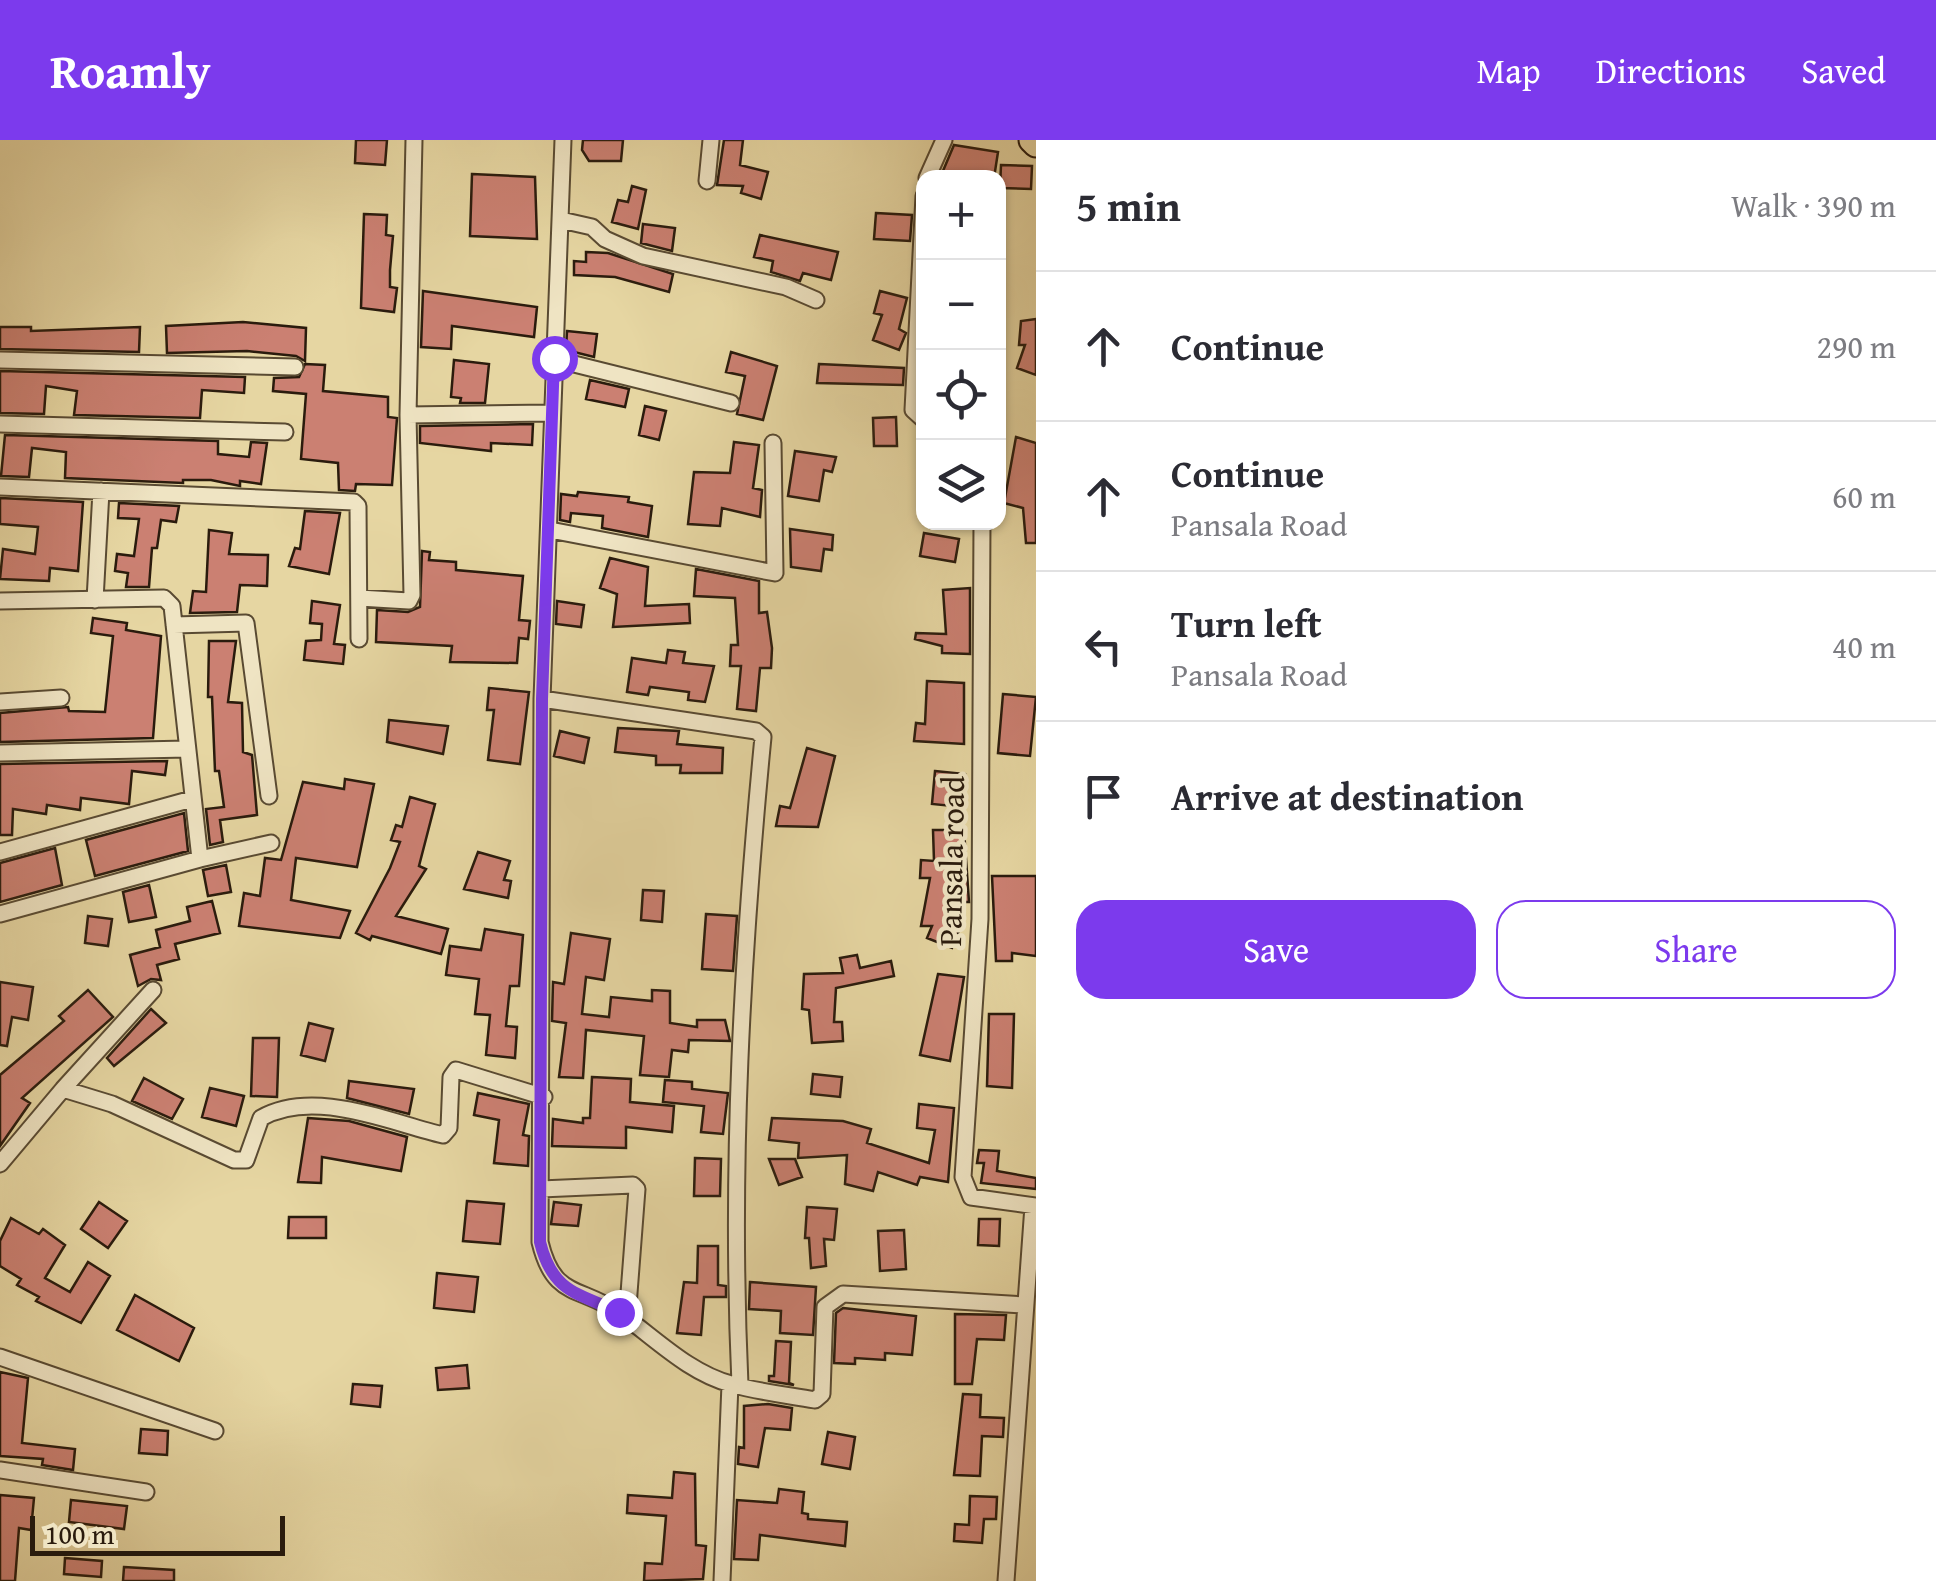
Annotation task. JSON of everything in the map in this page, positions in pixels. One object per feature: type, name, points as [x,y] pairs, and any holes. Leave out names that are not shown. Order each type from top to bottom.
[{"type":"street","points":[[359,598],[412,599],[408,415],[414,140]]},
{"type":"street","points":[[563,140],[542,699],[539,942],[544,1096],[540,1242],[546,1270],[560,1286],[627,1319],[660,1347],[735,1385],[820,1399],[825,1307],[834,1296],[1024,1305]]},
{"type":"street","points":[[707,181],[711,140]]},
{"type":"street","points":[[931,170],[944,140]]},
{"type":"street","points":[[561,220],[592,228],[605,240],[644,256],[786,287],[816,300]]},
{"type":"street","points":[[916,350],[921,260]]},
{"type":"street","points":[[916,352],[916,413]]},
{"type":"street","points":[[554,358],[731,403]]},
{"type":"street","points":[[0,360],[295,367]]},
{"type":"street","points":[[408,415],[551,414]]},
{"type":"street","points":[[0,424],[284,432]]},
{"type":"street","points":[[550,530],[775,573],[773,443]]},
{"type":"street","points":[[0,487],[354,502],[358,506],[359,639]]},
{"type":"street","points":[[95,600],[101,491]]},
{"type":"street","name":"Pansala road","points":[[982,530],[980,919],[963,1177],[971,1197],[1035,1206]]},
{"type":"street","points":[[0,602],[164,598],[172,606],[200,858]]},
{"type":"street","points":[[174,625],[246,623],[269,796]]},
{"type":"street","points":[[0,702],[61,698]]},
{"type":"street","points":[[542,699],[756,731],[763,737],[740,1000],[735,1385],[722,1581]]},
{"type":"street","points":[[0,753],[187,750]]},
{"type":"street","points":[[0,852],[192,799]]},
{"type":"street","points":[[0,914],[271,842]]},
{"type":"street","points":[[0,1164],[154,990]]},
{"type":"street","points":[[63,1090],[112,1104],[234,1160],[246,1160],[252,1152],[261,1118],[286,1106],[315,1105],[443,1136],[449,1128],[451,1076],[456,1070],[544,1096]]},
{"type":"street","points":[[540,1189],[632,1185],[637,1189],[627,1319]]},
{"type":"street","points":[[1006,1581],[1024,1305],[1035,1206]]},
{"type":"street","points":[[0,1357],[214,1430]]},
{"type":"street","points":[[0,1470],[146,1492]]},
{"type":"building","points":[[356,140],[387,140],[385,165],[355,163]]},
{"type":"building","points":[[583,140],[623,140],[621,161],[589,161],[582,150]]},
{"type":"building","points":[[724,140],[743,140],[740,165],[768,172],[761,199],[741,193],[743,186],[717,185]]},
{"type":"building","points":[[954,145],[998,152],[995,170],[943,170]]},
{"type":"building","points":[[1001,165],[1032,166],[1031,189],[1006,188],[1006,170],[1001,170]]},
{"type":"building","points":[[472,174],[535,177],[537,239],[470,236]]},
{"type":"building","points":[[632,186],[646,190],[638,229],[612,222],[618,200],[628,202]]},
{"type":"building","points":[[876,213],[912,215],[910,241],[874,239]]},
{"type":"building","points":[[364,214],[387,215],[386,235],[393,236],[390,287],[397,288],[394,312],[361,308]]},
{"type":"building","points":[[643,224],[675,228],[672,251],[641,243]]},
{"type":"building","points":[[760,235],[838,252],[831,280],[803,273],[800,281],[771,272],[773,261],[754,257]]},
{"type":"building","points":[[586,252],[608,253],[673,274],[669,292],[615,277],[574,275],[574,261],[586,262]]},
{"type":"building","points":[[423,291],[537,307],[534,337],[452,326],[451,349],[421,347]]},
{"type":"building","points":[[880,291],[907,298],[899,329],[906,333],[899,350],[873,340],[882,315],[874,313]]},
{"type":"building","points":[[1036,319],[1036,375],[1017,368],[1025,345],[1019,345],[1021,321]]},
{"type":"building","points":[[243,322],[306,328],[305,361],[296,356],[247,351],[167,353],[166,326]]},
{"type":"building","points":[[0,327],[31,327],[31,331],[140,327],[139,352],[0,349]]},
{"type":"building","points":[[567,331],[597,334],[594,357],[566,350]]},
{"type":"building","points":[[731,352],[777,366],[763,420],[737,414],[745,376],[726,372]]},
{"type":"building","points":[[454,360],[489,364],[485,403],[460,403],[461,398],[451,397]]},
{"type":"building","points":[[305,364],[325,365],[323,391],[388,397],[388,417],[397,418],[392,485],[356,484],[355,491],[339,490],[338,463],[301,459],[306,394],[273,391],[274,378],[299,377]]},
{"type":"building","points":[[819,364],[904,368],[903,385],[817,383]]},
{"type":"building","points":[[0,371],[245,377],[244,393],[202,390],[200,418],[74,415],[77,391],[46,386],[44,414],[0,413]]},
{"type":"building","points":[[590,380],[629,389],[625,407],[586,399]]},
{"type":"building","points":[[645,406],[666,411],[659,440],[639,435]]},
{"type":"building","points":[[896,417],[897,446],[874,446],[873,418]]},
{"type":"building","points":[[533,424],[532,445],[491,443],[491,451],[420,443],[420,426]]},
{"type":"building","points":[[5,435],[218,441],[218,454],[249,457],[251,442],[267,443],[261,484],[240,481],[240,486],[211,480],[183,483],[65,478],[66,452],[32,448],[29,477],[1,476]]},
{"type":"building","points":[[1016,437],[1036,443],[1036,543],[1026,543],[1023,508],[1006,504]]},
{"type":"building","points":[[734,442],[759,445],[753,488],[762,490],[760,517],[722,508],[720,526],[688,524],[694,472],[730,473]]},
{"type":"building","points":[[795,451],[836,457],[832,472],[824,470],[819,501],[788,496]]},
{"type":"building","points":[[578,492],[629,497],[628,502],[652,506],[648,537],[602,528],[603,516],[571,513],[570,522],[560,520],[561,494],[577,496]]},
{"type":"building","points":[[0,498],[83,502],[78,571],[50,568],[49,581],[0,579],[3,549],[35,554],[38,527],[0,524]]},
{"type":"building","points":[[119,503],[179,506],[176,522],[161,520],[157,548],[152,548],[149,587],[126,587],[128,573],[115,571],[117,554],[134,556],[139,519],[118,518]]},
{"type":"building","points":[[305,511],[340,513],[329,574],[289,566],[295,548],[300,549]]},
{"type":"building","points":[[790,529],[833,535],[832,550],[824,549],[821,571],[791,567]]},
{"type":"building","points":[[209,530],[232,533],[229,554],[268,555],[267,586],[240,585],[237,612],[190,613],[193,591],[206,592]]},
{"type":"building","points":[[924,533],[959,539],[955,562],[920,556]]},
{"type":"building","points":[[422,551],[430,552],[429,560],[456,562],[456,570],[523,576],[519,620],[530,621],[528,639],[519,638],[517,663],[450,662],[452,646],[376,642],[377,610],[408,612],[420,607]]},
{"type":"building","points":[[610,558],[648,567],[645,606],[689,604],[690,623],[613,627],[617,594],[600,588]]},
{"type":"building","points":[[696,569],[759,581],[759,613],[767,612],[772,648],[771,668],[760,668],[756,711],[737,709],[741,666],[730,666],[731,645],[738,645],[735,598],[694,596]]},
{"type":"building","points":[[970,588],[970,654],[942,653],[942,646],[915,639],[916,633],[946,634],[943,590]]},
{"type":"building","points":[[312,601],[340,605],[334,644],[345,645],[343,664],[304,660],[306,641],[321,640],[322,624],[310,623]]},
{"type":"building","points":[[557,601],[584,605],[581,627],[556,624]]},
{"type":"building","points":[[93,618],[127,623],[126,630],[161,636],[153,738],[0,742],[0,713],[68,707],[69,711],[105,712],[113,636],[91,633]]},
{"type":"building","points":[[209,641],[236,641],[228,702],[242,703],[243,752],[252,755],[257,815],[220,820],[223,842],[210,845],[206,809],[224,807],[219,771],[215,771],[212,697],[208,697]]},
{"type":"building","points":[[668,650],[685,652],[683,663],[714,666],[705,702],[688,700],[689,692],[650,687],[648,695],[627,692],[632,658],[666,663]]},
{"type":"building","points":[[927,681],[964,683],[964,744],[914,741],[916,723],[925,724]]},
{"type":"building","points":[[489,688],[529,692],[520,764],[488,760],[494,710],[487,710]]},
{"type":"building","points":[[1003,694],[1036,697],[1030,756],[998,753]]},
{"type":"building","points":[[389,720],[448,726],[443,754],[387,742]]},
{"type":"building","points":[[618,728],[679,731],[677,744],[723,748],[722,773],[680,773],[681,765],[656,765],[656,756],[615,752]]},
{"type":"building","points":[[560,731],[589,738],[584,763],[554,756]]},
{"type":"building","points":[[807,748],[835,756],[818,827],[776,826],[780,806],[790,808]]},
{"type":"building","points":[[167,761],[165,775],[132,771],[129,804],[81,798],[80,810],[47,805],[46,814],[13,809],[12,835],[0,835],[0,764]]},
{"type":"building","points":[[935,771],[965,774],[962,807],[932,804]]},
{"type":"building","points":[[345,779],[374,784],[357,867],[296,858],[291,900],[350,911],[340,938],[239,926],[244,893],[260,896],[265,858],[281,860],[303,782],[344,789]]},
{"type":"building","points":[[410,797],[435,804],[419,866],[426,869],[396,916],[448,929],[441,954],[372,936],[370,940],[356,933],[390,868],[400,842],[391,840],[396,825],[402,827]]},
{"type":"building","points":[[184,813],[188,851],[95,876],[86,840]]},
{"type":"building","points":[[933,830],[964,830],[969,902],[962,902],[962,923],[952,948],[927,938],[932,926],[921,926],[930,878],[920,878],[921,860],[934,861]]},
{"type":"building","points":[[55,848],[62,885],[0,902],[0,863]]},
{"type":"building","points":[[478,852],[510,861],[504,880],[511,881],[508,898],[464,889]]},
{"type":"building","points":[[226,865],[231,892],[208,896],[203,870]]},
{"type":"building","points":[[992,876],[1036,876],[1036,956],[1012,953],[1012,961],[996,961]]},
{"type":"building","points":[[149,885],[156,917],[129,922],[123,892]]},
{"type":"building","points":[[643,890],[664,891],[662,922],[641,920]]},
{"type":"building","points":[[212,901],[220,933],[175,944],[179,959],[157,965],[161,980],[151,979],[138,986],[130,955],[160,947],[156,930],[190,921],[187,907]]},
{"type":"building","points":[[706,914],[737,916],[733,971],[702,969]]},
{"type":"building","points":[[88,916],[112,919],[108,946],[85,943]]},
{"type":"building","points":[[485,929],[523,935],[519,986],[510,986],[506,1026],[517,1027],[515,1058],[486,1055],[490,1015],[475,1014],[479,979],[446,975],[450,946],[481,950]]},
{"type":"building","points":[[571,933],[610,939],[604,980],[586,977],[582,1014],[609,1017],[611,997],[652,1001],[652,990],[670,991],[670,1023],[697,1027],[697,1020],[725,1020],[730,1041],[689,1040],[688,1052],[672,1050],[669,1077],[640,1075],[644,1036],[586,1030],[583,1078],[559,1077],[566,1023],[552,1021],[553,982],[564,984]]},
{"type":"building","points":[[857,955],[860,968],[891,961],[894,976],[836,988],[834,1022],[842,1022],[843,1041],[812,1043],[809,1010],[802,1009],[804,974],[843,973],[840,958]]},
{"type":"building","points":[[938,974],[964,977],[950,1061],[920,1055]]},
{"type":"building","points":[[0,982],[33,987],[28,1020],[12,1017],[7,1046],[0,1045]]},
{"type":"building","points":[[88,990],[113,1017],[22,1098],[30,1103],[0,1146],[0,1075],[64,1021],[59,1016]]},
{"type":"building","points":[[151,1009],[166,1023],[114,1066],[107,1058]]},
{"type":"building","points":[[989,1014],[1014,1014],[1012,1088],[987,1086]]},
{"type":"building","points":[[309,1023],[333,1029],[325,1061],[301,1055]]},
{"type":"building","points":[[253,1038],[279,1038],[277,1097],[251,1096]]},
{"type":"building","points":[[813,1074],[842,1077],[840,1097],[811,1094]]},
{"type":"building","points":[[592,1077],[631,1079],[630,1102],[674,1106],[672,1132],[626,1127],[626,1148],[552,1146],[553,1119],[583,1123],[583,1118],[590,1118]]},
{"type":"building","points":[[144,1078],[183,1099],[172,1119],[132,1101]]},
{"type":"building","points":[[665,1080],[692,1082],[692,1089],[728,1093],[723,1134],[701,1132],[704,1106],[663,1102]]},
{"type":"building","points":[[349,1081],[414,1089],[409,1114],[347,1098]]},
{"type":"building","points":[[210,1088],[244,1096],[236,1126],[202,1117]]},
{"type":"building","points":[[478,1093],[529,1104],[523,1135],[529,1136],[528,1166],[494,1163],[499,1120],[474,1115]]},
{"type":"building","points":[[919,1104],[954,1108],[948,1182],[920,1177],[917,1185],[878,1172],[873,1191],[845,1184],[847,1155],[798,1158],[799,1143],[769,1140],[772,1118],[843,1121],[871,1129],[867,1143],[929,1163],[935,1130],[917,1128]]},
{"type":"building","points":[[308,1118],[349,1121],[407,1137],[401,1171],[322,1157],[321,1183],[298,1182]]},
{"type":"building","points":[[979,1150],[999,1151],[997,1171],[1036,1178],[1036,1189],[981,1183],[984,1163],[977,1163]]},
{"type":"building","points":[[695,1158],[721,1159],[720,1196],[694,1196]]},
{"type":"building","points":[[769,1159],[795,1159],[802,1177],[779,1185]]},
{"type":"building","points":[[467,1201],[504,1204],[500,1244],[463,1241]]},
{"type":"building","points":[[99,1202],[127,1221],[108,1248],[81,1229]]},
{"type":"building","points":[[554,1202],[581,1205],[578,1226],[551,1224]]},
{"type":"building","points":[[807,1207],[837,1209],[834,1240],[824,1239],[826,1266],[811,1268],[809,1238],[805,1238]]},
{"type":"building","points":[[289,1217],[326,1217],[326,1238],[288,1238]]},
{"type":"building","points":[[11,1218],[39,1234],[43,1229],[65,1245],[45,1278],[70,1292],[88,1262],[110,1276],[81,1323],[36,1301],[39,1297],[17,1285],[21,1279],[0,1266],[0,1241]]},
{"type":"building","points":[[979,1219],[1000,1219],[999,1246],[978,1245]]},
{"type":"building","points":[[904,1230],[906,1269],[880,1271],[878,1231]]},
{"type":"building","points":[[698,1246],[718,1246],[718,1285],[726,1286],[726,1297],[704,1297],[701,1335],[677,1333],[684,1282],[697,1283]]},
{"type":"building","points":[[437,1273],[478,1277],[474,1312],[434,1308]]},
{"type":"building","points":[[750,1282],[816,1287],[813,1335],[780,1333],[781,1311],[749,1309]]},
{"type":"building","points":[[135,1295],[194,1328],[179,1361],[117,1330]]},
{"type":"building","points":[[843,1308],[916,1316],[912,1355],[885,1353],[885,1360],[855,1358],[855,1364],[834,1363],[836,1313]]},
{"type":"building","points":[[955,1314],[1006,1315],[1004,1340],[977,1339],[972,1384],[955,1384]]},
{"type":"building","points":[[776,1341],[791,1342],[789,1383],[794,1385],[769,1381],[769,1376],[774,1376]]},
{"type":"building","points":[[467,1365],[469,1388],[438,1390],[436,1368]]},
{"type":"building","points":[[0,1372],[28,1378],[22,1443],[75,1449],[73,1470],[42,1465],[43,1459],[0,1456]]},
{"type":"building","points":[[353,1384],[382,1386],[380,1407],[351,1404]]},
{"type":"building","points":[[963,1394],[981,1395],[980,1417],[1004,1418],[1003,1437],[982,1436],[980,1476],[954,1475]]},
{"type":"building","points":[[744,1406],[792,1408],[790,1430],[765,1428],[758,1467],[738,1464],[739,1447],[744,1448]]},
{"type":"building","points":[[141,1429],[168,1431],[167,1455],[139,1453]]},
{"type":"building","points":[[828,1432],[855,1437],[850,1469],[822,1464]]},
{"type":"building","points":[[674,1472],[695,1474],[696,1545],[706,1546],[703,1579],[644,1581],[645,1563],[662,1564],[666,1516],[627,1513],[628,1495],[672,1498]]},
{"type":"building","points":[[779,1489],[804,1492],[802,1513],[808,1514],[808,1519],[847,1522],[845,1546],[760,1535],[758,1560],[734,1559],[737,1500],[777,1503]]},
{"type":"building","points":[[0,1495],[34,1498],[31,1530],[19,1528],[15,1581],[0,1581]]},
{"type":"building","points":[[970,1496],[997,1497],[996,1519],[984,1519],[982,1543],[954,1541],[955,1524],[969,1525]]},
{"type":"building","points":[[71,1500],[127,1506],[124,1529],[69,1522]]},
{"type":"building","points":[[65,1558],[102,1561],[101,1577],[64,1574]]},
{"type":"building","points":[[124,1567],[174,1570],[174,1581],[123,1581]]},
{"type":"route","points":[[554,358],[542,699],[539,942],[544,1096],[540,1242],[546,1270],[560,1286],[619,1312]]}]
